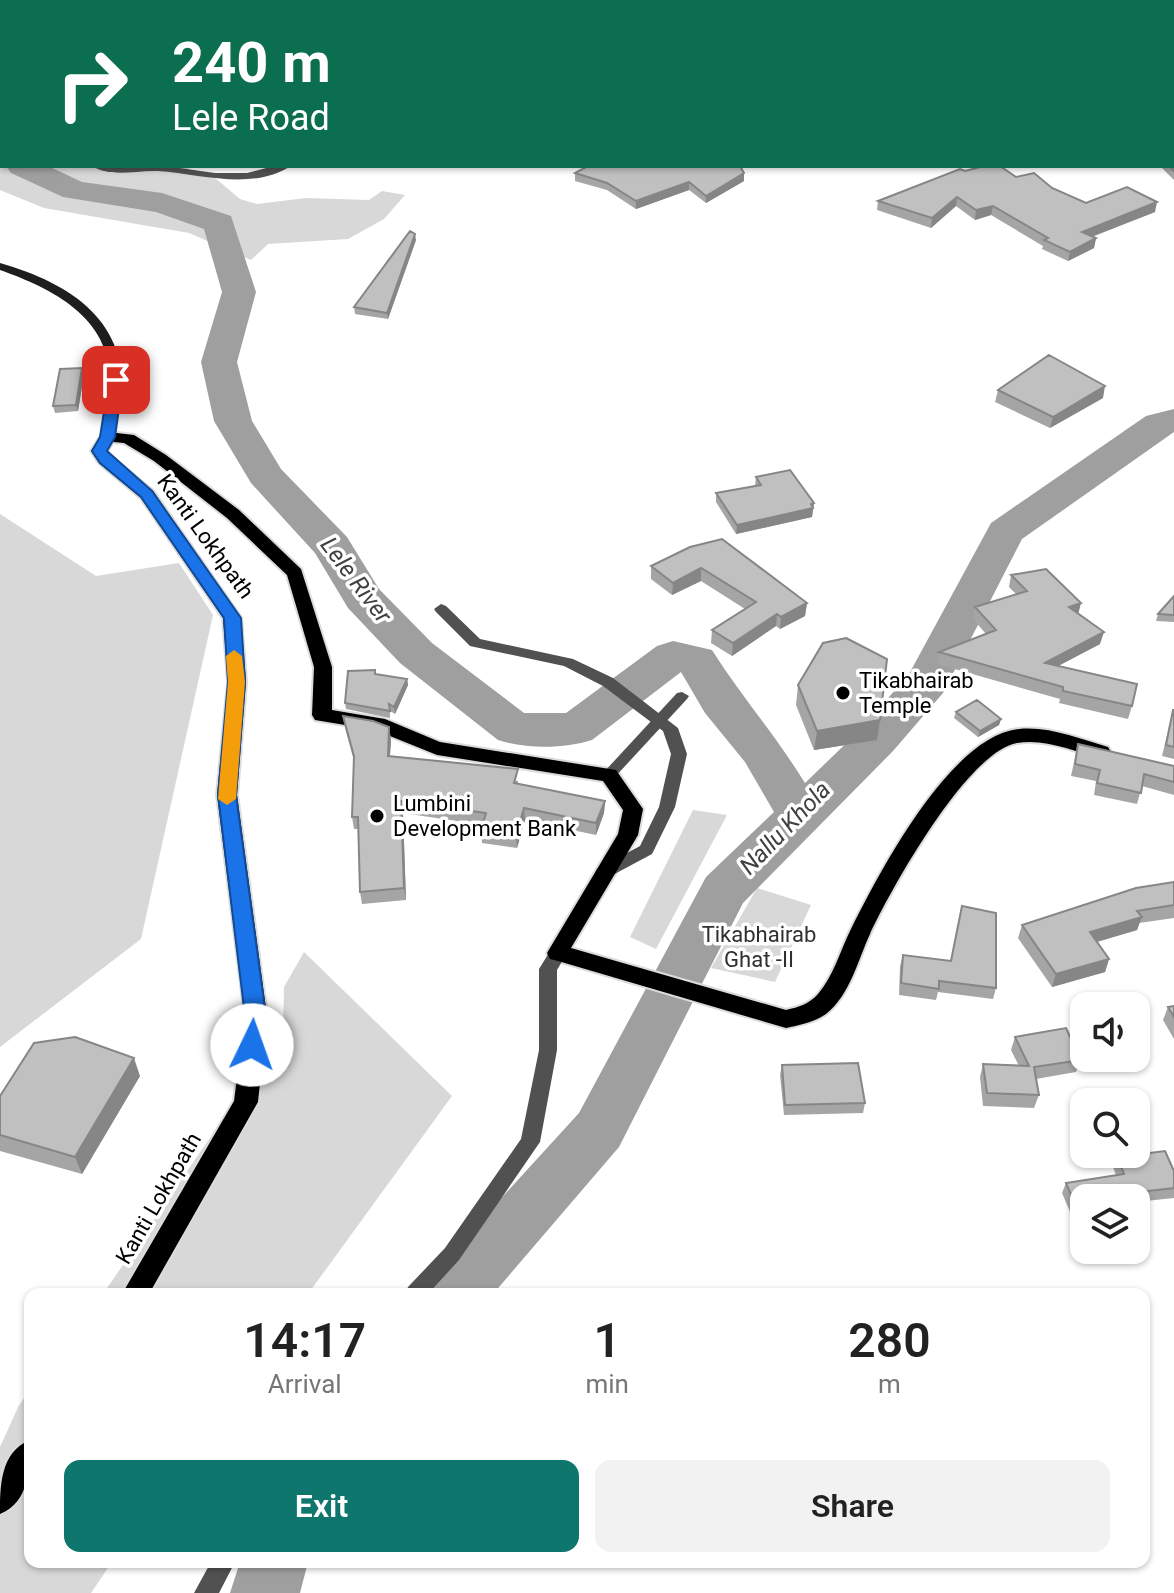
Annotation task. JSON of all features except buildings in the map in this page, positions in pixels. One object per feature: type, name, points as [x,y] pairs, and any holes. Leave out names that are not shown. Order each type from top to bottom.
[{"type":"main road","name":"Kanti Lokhpath","points":[[138,1288],[246,1102],[256,1016],[227,795],[237,682],[232,618],[147,495],[105,460],[99,451],[108,437],[128,438],[160,458],[233,514],[295,573],[323,667],[322,715],[378,724],[437,748],[609,775]]},
{"type":"main road","points":[[609,775],[633,809],[628,835],[602,873],[558,953],[786,1019],[818,1008],[834,989],[897,857],[945,791],[982,756],[999,743],[1016,736],[1065,742],[1120,757]]},
{"type":"main road","points":[[0,1500],[24,1462]]},
{"type":"street","points":[[104,168],[157,168],[215,176],[247,176],[278,168]]},
{"type":"street","points":[[0,266],[66,295],[102,325],[112,347],[116,380],[108,437]]},
{"type":"street","points":[[441,609],[475,643],[568,662],[608,682],[670,728],[679,754],[667,807],[646,850],[602,873]]},
{"type":"street","points":[[421,1288],[452,1254],[530,1142],[548,1050],[548,969],[558,953]]},
{"type":"street","points":[[206,1593],[221,1568]]},
{"type":"lane","points":[[609,775],[682,696]]},
{"type":"green space","points":[[0,168],[190,168],[185,171],[214,177],[240,199],[257,204],[306,198],[369,200],[382,191],[405,195],[384,219],[348,239],[268,244],[251,260],[189,233],[44,208],[0,190]]},
{"type":"green space","points":[[0,514],[96,576],[179,563],[213,615],[141,939],[0,1047]]},
{"type":"green space","points":[[693,810],[727,815],[656,949],[630,937]]},
{"type":"green space","name":"Tikabhairab Ghat -II","points":[[757,888],[811,905],[775,982],[711,968]]},
{"type":"green space","points":[[304,952],[452,1096],[312,1288],[107,1288],[283,1031],[284,987]]},
{"type":"green space","points":[[24,1398],[24,1568],[108,1568],[91,1593],[0,1593],[0,1447]]},
{"type":"waterway","name":"Lele River","points":[[26,168],[74,190],[162,203],[219,223],[239,292],[219,362],[233,421],[265,475],[332,546],[363,598],[416,653],[514,729],[576,729],[673,656],[696,660],[721,702],[762,751],[800,816]]},
{"type":"waterway","name":"Nallu Khola","points":[[800,816],[877,740],[927,682],[1005,532],[1159,424],[1174,420]]},
{"type":"waterway","name":"Nallu Khola","points":[[459,1288],[599,1130],[724,891],[800,816]]},
{"type":"waterway","name":"Nallu Khola","points":[[265,1593],[272,1568]]},
{"type":"slow traffic","points":[[227,799],[237,682],[234,656]]},
{"type":"place","name":"Tikabhairab Temple","points":[[843,693]]},
{"type":"place","name":"Lumbini Development Bank","points":[[377,816]]},
{"type":"route","points":[[116,380],[108,437],[99,451],[105,460],[147,495],[232,618],[237,682],[227,795],[256,1016],[252,1045]]}]
